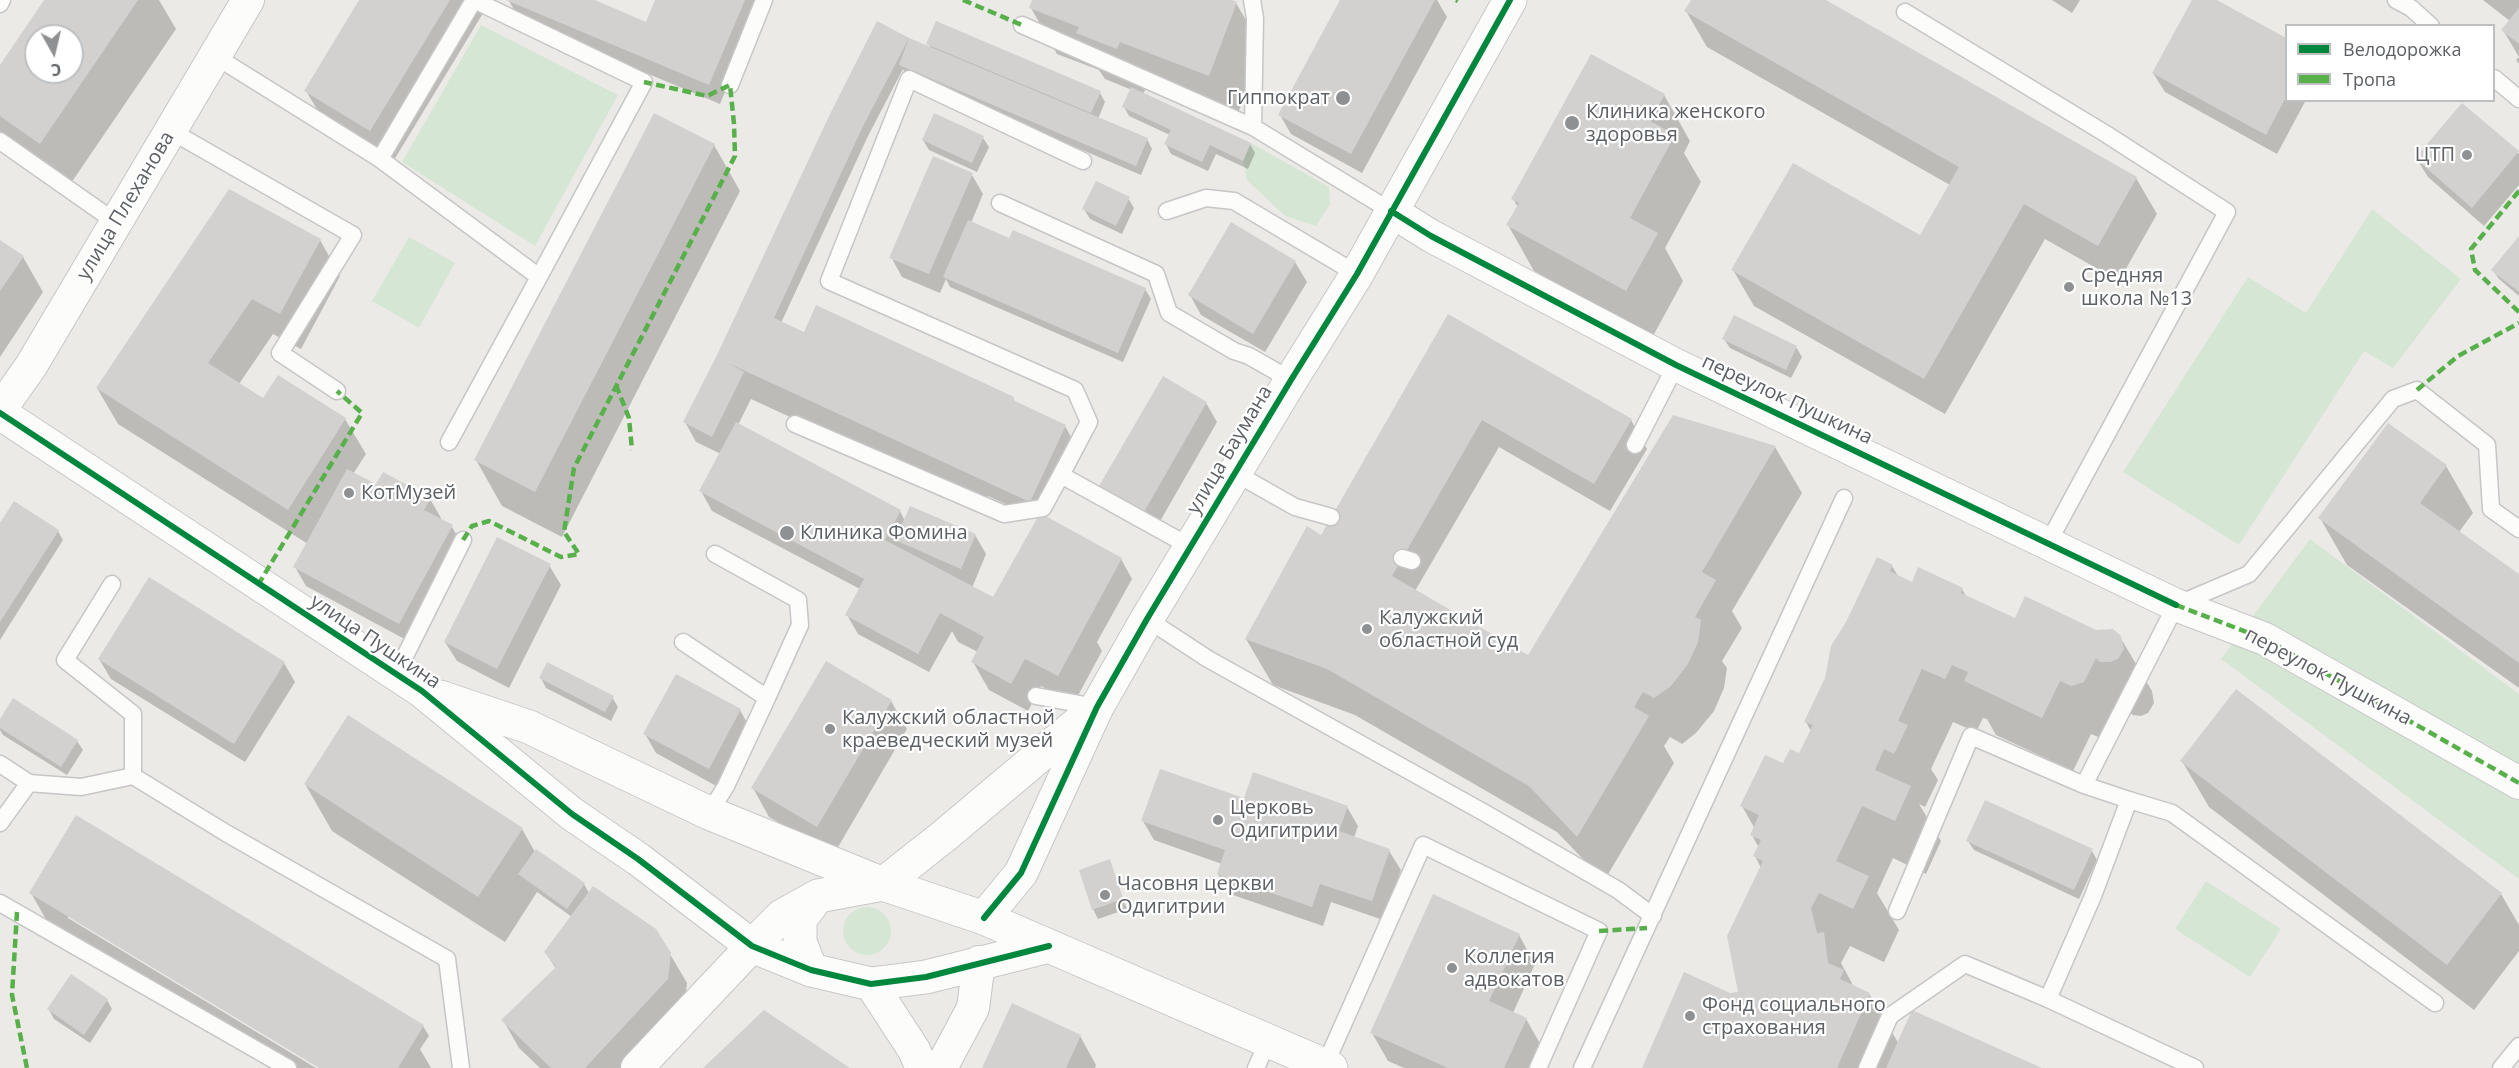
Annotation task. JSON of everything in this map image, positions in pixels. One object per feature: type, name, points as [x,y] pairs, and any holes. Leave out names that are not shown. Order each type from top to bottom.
[{"type":"street","name":"улица Плеханова","points":[[0,411],[31,366],[248,0]]},
{"type":"street","name":"улица Баумана","points":[[984,918],[1021,873],[1097,707],[1147,619],[1357,274],[1510,0]]},
{"type":"street","name":"переулок Пушкина","points":[[1392,212],[1431,236],[1676,365],[2176,604],[2265,639],[2519,783]]},
{"type":"street","name":"улица Пушкина","points":[[0,411],[409,682],[572,814],[638,859],[752,946],[811,970],[871,984]]},
{"type":"street","name":"улица Пушкина","points":[[409,682],[529,727],[709,813],[883,884],[984,918],[1049,946],[1262,1054],[1328,1067]]},
{"type":"street","name":"улица Баумана","points":[[883,884],[944,836],[1097,707]]},
{"type":"street","points":[[637,1068],[783,916],[818,896],[883,884]]},
{"type":"street","points":[[811,970],[800,942],[800,919],[818,896]]},
{"type":"street","points":[[941,1068],[973,1008],[979,962],[988,935],[984,918]]},
{"type":"street","points":[[922,1068],[914,1050],[871,984],[926,977],[1049,946]]},
{"type":"lane","points":[[380,159],[474,0],[644,82],[449,442]]},
{"type":"lane","points":[[730,85],[765,0]]},
{"type":"lane","points":[[1252,0],[1255,18],[1253,127]]},
{"type":"lane","points":[[2396,0],[2410,8],[2429,24]]},
{"type":"lane","points":[[1905,12],[2106,134],[2227,212],[2048,543]]},
{"type":"lane","points":[[1022,25],[1253,127],[1392,212]]},
{"type":"lane","points":[[215,56],[380,159],[539,277]]},
{"type":"lane","points":[[795,424],[1004,513],[1043,508],[1089,422],[1075,390],[829,281],[909,79],[1083,161]]},
{"type":"lane","points":[[2495,80],[2519,99]]},
{"type":"lane","points":[[171,131],[353,235],[280,353],[337,391]]},
{"type":"lane","points":[[0,141],[117,223]]},
{"type":"lane","points":[[1167,211],[1206,198],[1234,201],[1357,274]]},
{"type":"lane","points":[[1000,203],[1156,274],[1169,313],[1234,351],[1249,356],[1291,380]]},
{"type":"lane","points":[[1635,445],[1676,365]]},
{"type":"lane","points":[[2084,784],[2176,604],[2249,574],[2392,399],[2417,390],[2487,445],[2491,509],[2519,529]]},
{"type":"lane","points":[[1235,473],[1295,507],[1331,517]]},
{"type":"lane","points":[[1061,475],[1191,547]]},
{"type":"lane","points":[[1582,1068],[1844,498]]},
{"type":"lane","points":[[409,682],[463,540]]},
{"type":"lane","points":[[709,813],[726,786],[800,625],[798,600],[715,554]]},
{"type":"lane","points":[[112,584],[65,660],[134,714],[133,776]]},
{"type":"lane","points":[[1147,619],[1208,659],[1609,885],[1653,916]]},
{"type":"lane","points":[[683,642],[766,698]]},
{"type":"lane","points":[[1036,696],[1097,707]]},
{"type":"lane","points":[[1897,911],[1971,736],[2084,784],[2172,813],[2435,1003]]},
{"type":"lane","points":[[0,764],[29,783],[81,787],[133,776],[226,833],[447,959],[462,1068]]},
{"type":"lane","points":[[0,823],[29,783]]},
{"type":"lane","points":[[2048,999],[2093,896],[2129,800]]},
{"type":"lane","points":[[1328,1067],[1423,845],[1599,931],[1538,1068]]},
{"type":"lane","points":[[0,903],[288,1068]]},
{"type":"lane","points":[[1867,1068],[1890,1016],[1965,964],[2048,999],[2194,1068]]},
{"type":"lane","points":[[2501,1068],[2519,1046]]},
{"type":"green space","points":[[481,25],[618,95],[535,246],[402,162]]},
{"type":"green space","points":[[1251,143],[1329,187],[1330,204],[1316,226],[1285,216],[1247,180],[1243,161]]},
{"type":"green space","points":[[2372,209],[2461,279],[2393,368],[2364,351],[2239,545],[2123,472],[2248,277],[2306,313]]},
{"type":"green space","points":[[409,237],[455,263],[419,328],[372,301]]},
{"type":"green space","points":[[2310,539],[2519,694],[2519,879],[2221,659]]},
{"type":"green space","points":[[2206,881],[2281,929],[2250,977],[2175,929]]},
{"type":"green space","points":[[867,907],[884,914],[891,931],[884,948],[867,955],[850,948],[843,931],[850,914]]},
{"type":"building","points":[[44,0],[138,0],[84,79],[84,24],[28,24]]},
{"type":"building","points":[[359,0],[450,0],[370,131],[304,91]]},
{"type":"building","points":[[506,0],[595,0],[646,22],[655,0],[745,0],[709,85]]},
{"type":"building","points":[[1032,0],[1232,0],[1237,2],[1209,76],[1120,42],[1117,49],[1076,33],[1079,27],[1029,8]]},
{"type":"building","points":[[1340,0],[1435,0],[1351,154],[1278,115]]},
{"type":"building","points":[[1691,0],[1826,0],[2137,177],[2098,246],[2024,204],[1924,379],[1731,270],[1793,163],[1920,235],[1959,167],[1684,11]]},
{"type":"building","points":[[2192,0],[2217,0],[2285,37],[2285,99],[2266,135],[2152,73]]},
{"type":"building","points":[[2519,8],[2519,44],[2501,30]]},
{"type":"building","points":[[877,21],[909,38],[863,126],[774,318],[804,332],[816,305],[1014,397],[1013,400],[1066,425],[1030,502],[728,363],[744,372],[712,437],[683,422]]},
{"type":"building","points":[[936,21],[1101,91],[1091,113],[926,44]]},
{"type":"building","points":[[24,30],[24,84],[81,84],[40,144],[0,116],[0,65]]},
{"type":"building","points":[[909,38],[1148,138],[1136,166],[899,65]]},
{"type":"building","points":[[1591,54],[1665,94],[1650,121],[1675,135],[1630,218],[1658,233],[1626,291],[1506,225],[1519,203],[1511,199]]},
{"type":"building","points":[[1131,87],[1251,143],[1243,161],[1210,145],[1202,162],[1164,144],[1171,130],[1122,107]]},
{"type":"building","name":"ЦТП","points":[[2462,103],[2519,151],[2472,208],[2415,158]]},
{"type":"building","points":[[654,113],[715,144],[535,492],[474,460]]},
{"type":"building","points":[[934,113],[984,136],[972,163],[922,140]]},
{"type":"building","points":[[933,156],[973,173],[929,274],[889,258]]},
{"type":"building","points":[[1096,181],[1130,197],[1116,226],[1082,209]]},
{"type":"building","points":[[229,189],[321,239],[280,314],[252,299],[208,363],[263,398],[278,375],[346,418],[288,510],[96,388]]},
{"type":"building","points":[[968,220],[1009,238],[1013,230],[1146,288],[1118,353],[943,277]]},
{"type":"building","points":[[1231,222],[1296,261],[1253,334],[1188,295]]},
{"type":"building","points":[[2519,236],[2519,292],[2491,270]]},
{"type":"building","points":[[0,240],[24,256],[0,291]]},
{"type":"building","name":"Калужский областной суд","points":[[1448,314],[1632,419],[1594,484],[1482,420],[1392,576],[1528,655],[1673,415],[1776,446],[1702,572],[1716,580],[1695,617],[1701,620],[1698,642],[1688,664],[1670,687],[1654,698],[1643,692],[1634,707],[1649,716],[1577,837],[1529,786],[1327,669],[1245,639],[1307,526],[1321,535]]},
{"type":"building","points":[[1734,315],[1797,346],[1786,370],[1722,339]]},
{"type":"building","points":[[1163,376],[1207,402],[1144,512],[1099,486]]},
{"type":"building","points":[[736,422],[901,510],[885,540],[993,597],[1040,513],[1122,558],[1058,676],[1025,659],[1011,684],[971,662],[984,637],[940,613],[918,654],[845,615],[864,579],[699,491]]},
{"type":"building","points":[[2388,423],[2447,465],[2420,503],[2519,574],[2519,663],[2318,518]]},
{"type":"building","points":[[347,469],[376,484],[383,472],[431,498],[424,510],[453,525],[399,624],[293,567]]},
{"type":"building","points":[[14,501],[59,530],[0,622],[0,523]]},
{"type":"building","points":[[910,506],[976,534],[961,569],[895,540]]},
{"type":"building","points":[[497,537],[551,564],[497,669],[444,642]]},
{"type":"building","points":[[1877,557],[1893,565],[1890,571],[1912,582],[1918,567],[1963,588],[1961,593],[2015,618],[2025,596],[2096,630],[2113,629],[2121,636],[2124,649],[2118,659],[2110,662],[2100,662],[2096,658],[2084,682],[2071,686],[2060,681],[2042,718],[1964,681],[1968,672],[1952,665],[1945,679],[1922,669],[1898,721],[1908,725],[1894,754],[1884,749],[1875,770],[1911,786],[1895,821],[1862,806],[1836,861],[1869,876],[1853,909],[1819,893],[1811,908],[1817,933],[1824,932],[1828,963],[1844,970],[1840,979],[1870,993],[1837,1068],[1642,1068],[1684,972],[1730,993],[1738,992],[1727,936],[1763,861],[1753,856],[1761,840],[1750,835],[1759,815],[1740,806],[1765,755],[1783,763],[1790,749],[1799,753],[1813,725],[1804,722],[1825,678],[1831,646],[1846,622]]},
{"type":"building","points":[[149,577],[285,662],[234,744],[98,659]]},
{"type":"building","name":"Калужский областной краеведческий музей","points":[[826,661],[892,700],[817,827],[751,788]]},
{"type":"building","points":[[547,662],[614,696],[605,712],[539,678]]},
{"type":"building","points":[[676,674],[741,709],[709,769],[643,734]]},
{"type":"building","points":[[2236,689],[2502,893],[2447,965],[2180,761]]},
{"type":"building","points":[[13,698],[78,740],[61,767],[0,728],[0,719]]},
{"type":"building","points":[[348,715],[523,828],[478,897],[304,784]]},
{"type":"building","points":[[1160,769],[1244,798],[1253,772],[1348,806],[1339,831],[1390,849],[1372,901],[1320,884],[1312,907],[1217,874],[1225,850],[1141,821]]},
{"type":"building","points":[[1985,800],[2093,849],[2074,890],[1966,841]]},
{"type":"building","points":[[76,815],[424,1025],[398,1068],[319,1068],[29,893]]},
{"type":"building","points":[[536,849],[585,883],[567,909],[518,874]]},
{"type":"building","points":[[1110,859],[1123,899],[1092,910],[1079,870]]},
{"type":"building","points":[[593,886],[656,929],[671,953],[668,979],[585,1068],[551,1068],[501,1020],[556,967],[544,952]]},
{"type":"building","name":"Коллегия адвокатов","points":[[1433,894],[1520,934],[1489,1001],[1527,1018],[1504,1068],[1448,1068],[1370,1033]]},
{"type":"building","points":[[71,974],[108,999],[84,1035],[47,1009]]},
{"type":"building","points":[[1012,1003],[1081,1035],[1066,1068],[982,1068]]},
{"type":"building","points":[[764,1010],[850,1068],[703,1068]]},
{"type":"building","points":[[1912,1010],[2042,1068],[1886,1068]]},
{"type":"marked path","points":[[963,0],[1022,25]]},
{"type":"marked path","points":[[463,540],[472,526],[489,521],[561,557],[579,554],[564,532],[574,468],[735,156],[730,85],[707,96],[644,82]]},
{"type":"marked path","points":[[2519,191],[2471,249],[2475,270],[2519,312]]},
{"type":"marked path","points":[[2417,390],[2458,356],[2519,323]]},
{"type":"marked path","points":[[616,385],[629,418],[632,450]]},
{"type":"marked path","points":[[258,585],[362,413],[337,391]]},
{"type":"marked path","points":[[2176,605],[2265,639],[2519,783]]},
{"type":"marked path","points":[[17,912],[12,995],[27,1068]]},
{"type":"marked path","points":[[1599,931],[1647,928]]},
{"type":"cycle path","points":[[984,918],[1021,873],[1097,707],[1147,619],[1357,274],[1510,0]]},
{"type":"cycle path","points":[[1391,211],[1431,236],[1676,365],[2176,605]]},
{"type":"cycle path","points":[[0,413],[422,691],[572,814],[638,859],[752,946],[811,970],[871,984],[926,977],[1049,946]]},
{"type":"place","name":"Гиппократ","points":[[1343,98]]},
{"type":"place","name":"Клиника женского здоровья","points":[[1572,123]]},
{"type":"place","name":"ЦТП","points":[[2467,155]]},
{"type":"place","name":"Средняя школа №13","points":[[2069,287]]},
{"type":"place","name":"КотМузей","points":[[349,493]]},
{"type":"place","name":"Клиника Фомина","points":[[787,533]]},
{"type":"place","name":"Калужский областной суд","points":[[1367,629]]},
{"type":"place","name":"Калужский областной краеведческий музей","points":[[830,729]]},
{"type":"place","name":"Церковь Одигитрии","points":[[1218,820]]},
{"type":"place","name":"Часовня церкви Одигитрии","points":[[1105,895]]},
{"type":"place","name":"Коллегия адвокатов","points":[[1452,968]]},
{"type":"place","name":"Фонд социального страхования","points":[[1690,1016]]}]
